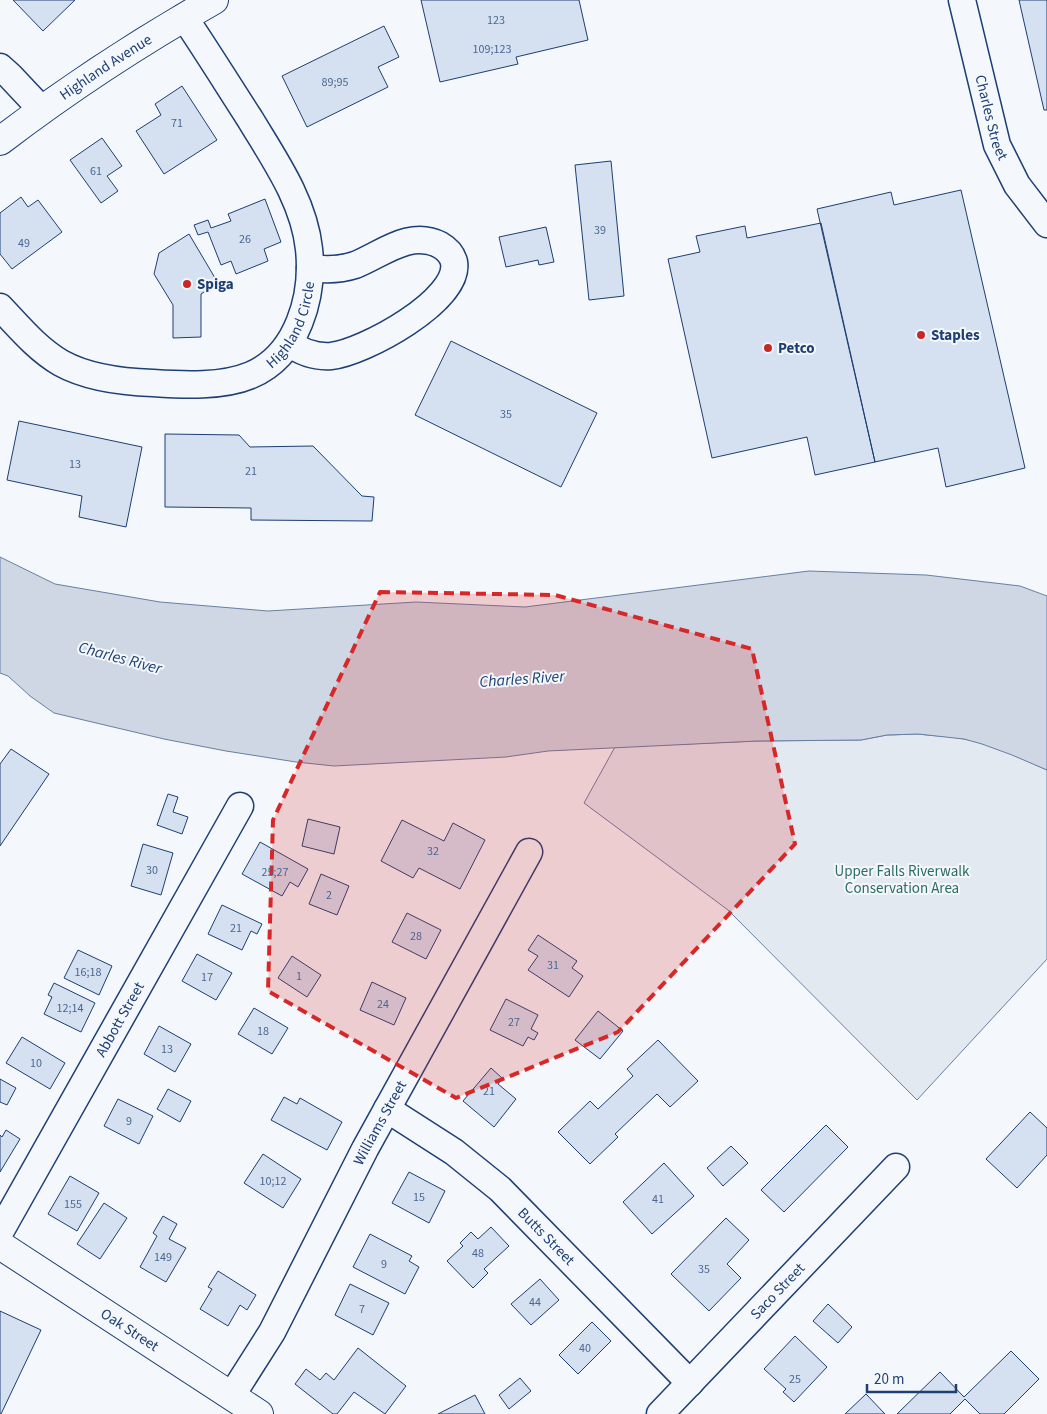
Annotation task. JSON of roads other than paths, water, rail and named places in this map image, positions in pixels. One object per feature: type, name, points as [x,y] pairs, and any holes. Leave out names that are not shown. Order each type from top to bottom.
[{"type":"street","name":"Charles Street","points":[[962,0],[997,145],[1017,185],[1047,224]]},
{"type":"street","name":"Highland Avenue","points":[[0,141],[108,64],[199,6]]},
{"type":"street","name":"Highland Circle","points":[[0,307],[33,342],[62,364],[92,375],[126,381],[195,384],[231,380],[250,375],[264,368],[278,357],[288,343],[297,328],[304,308],[310,268],[305,229],[291,190],[261,137],[199,6]]},
{"type":"street","points":[[0,67],[42,110]]},
{"type":"street","points":[[288,343],[298,350],[326,356],[346,352],[365,344],[404,324],[436,301],[449,285],[455,267],[453,257],[447,249],[438,244],[417,240],[396,245],[354,265],[331,270],[310,268]]},
{"type":"street","name":"Abbott Street","points":[[0,1232],[240,806]]},
{"type":"street","name":"Williams Street","points":[[232,1395],[272,1332],[344,1188],[529,852]]},
{"type":"street","name":"Butts Street","points":[[387,1109],[447,1147],[500,1189],[690,1383]]},
{"type":"street","name":"Saco Street","points":[[660,1414],[896,1167]]},
{"type":"street","name":"Oak Street","points":[[0,1245],[259,1414]]},
{"type":"water","name":"Charles River","points":[[0,557],[55,584],[160,602],[268,611],[416,602],[525,607],[809,571],[926,575],[1020,586],[1047,596],[1047,770],[982,744],[964,739],[918,734],[887,735],[861,740],[757,741],[548,751],[506,757],[334,766],[226,751],[164,739],[54,713],[30,696],[8,676],[0,673]]},
{"type":"place","name":"Spiga","points":[[187,284]]},
{"type":"place","name":"Staples","points":[[921,335]]},
{"type":"place","name":"Petco","points":[[768,348]]},
{"type":"park label","name":"Upper Falls Riverwalk Conservation Area","points":[[902,880]]}]
